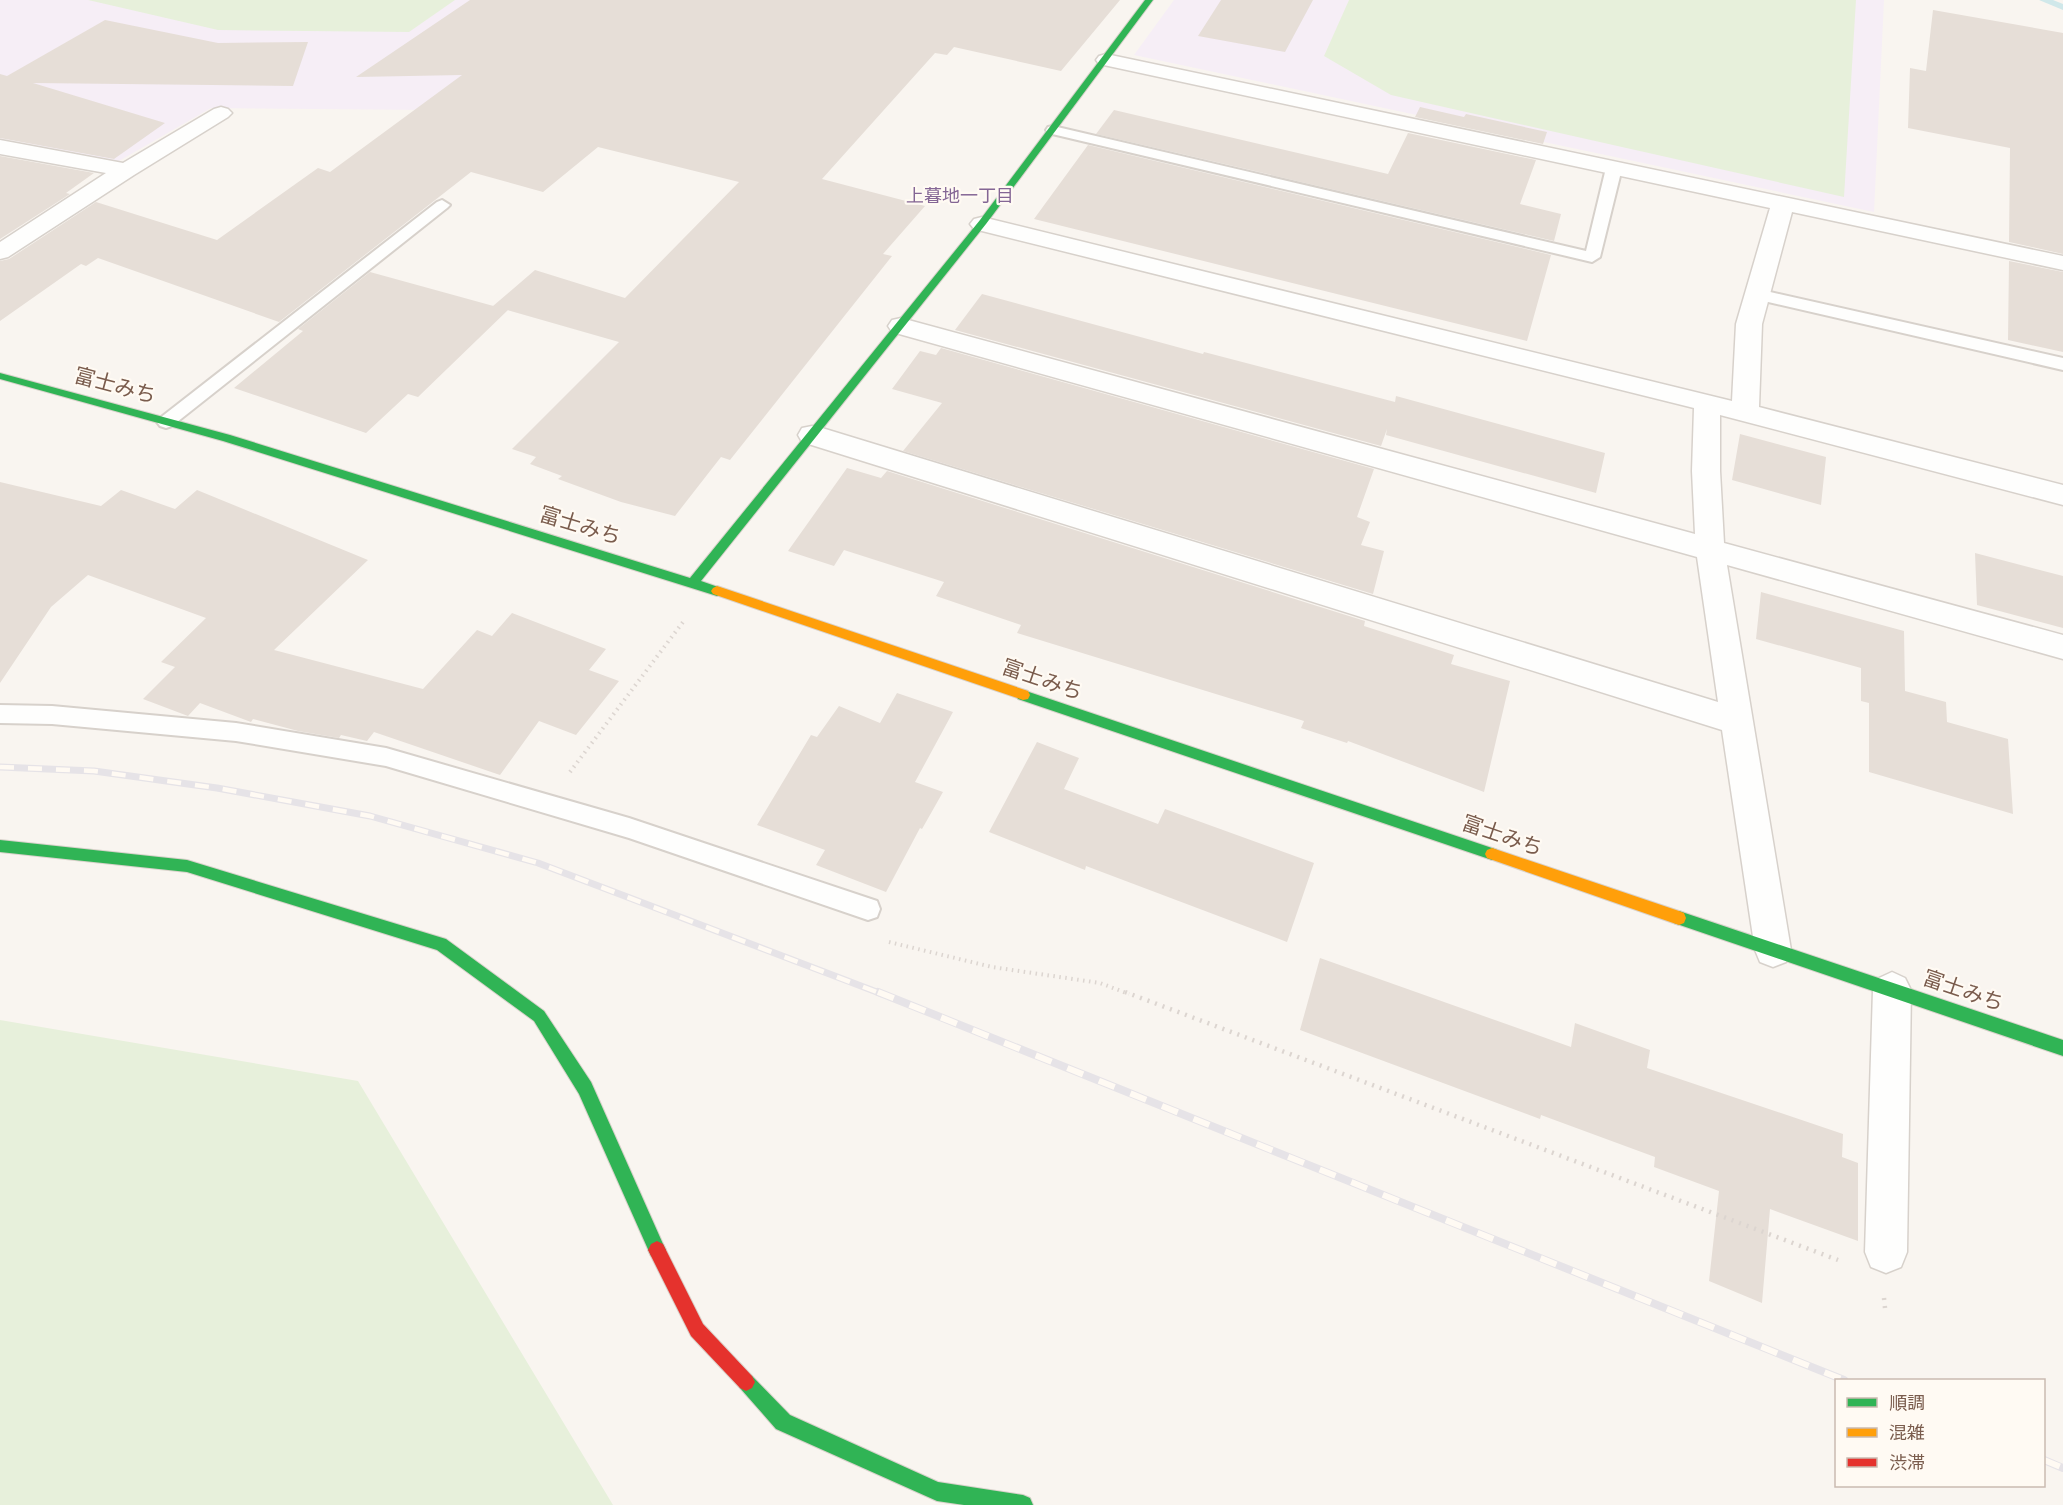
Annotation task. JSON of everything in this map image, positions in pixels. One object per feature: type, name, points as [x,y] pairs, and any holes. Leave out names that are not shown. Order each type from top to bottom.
[{"type":"main road","points":[[693,583],[982,224],[1149,0]]},
{"type":"main road","name":"富士みち","points":[[0,376],[226,438],[693,583],[2063,1048]]},
{"type":"main road","points":[[0,846],[187,866],[441,944],[539,1016],[585,1088],[642,1218],[697,1330],[783,1422],[938,1491],[1023,1505]]},
{"type":"street","points":[[1106,60],[2063,263]]},
{"type":"street","points":[[0,252],[126,170],[221,113]]},
{"type":"street","points":[[0,147],[126,170]]},
{"type":"street","points":[[1745,413],[1749,324],[1783,204]]},
{"type":"street","points":[[982,224],[1707,403],[2063,495]]},
{"type":"street","points":[[901,326],[2063,647]]},
{"type":"street","points":[[1707,403],[1706,471],[1710,548],[1773,950]]},
{"type":"street","points":[[812,435],[908,467],[1737,721]]},
{"type":"street","points":[[1886,1252],[1892,990]]},
{"type":"lane","points":[[1053,130],[1592,257],[1614,168]]},
{"type":"lane","points":[[166,422],[442,205]]},
{"type":"lane","points":[[1757,294],[2063,364]]},
{"type":"lane","points":[[0,714],[52,715],[236,732],[386,757],[629,828],[868,909]]},
{"type":"path","points":[[546,804],[709,589]]},
{"type":"path","points":[[868,909],[856,934],[992,967],[1101,983],[1883,1277],[1886,1252]]},
{"type":"shaded area","points":[[0,0],[585,0],[432,110],[211,108],[119,161],[0,138]]},
{"type":"shaded area","points":[[1174,0],[1884,0],[1874,212],[1134,55]]},
{"type":"green space","points":[[88,0],[455,0],[409,32],[218,30]]},
{"type":"green space","points":[[1349,0],[1856,0],[1844,197],[1391,95],[1324,56]]},
{"type":"green space","points":[[0,1020],[358,1081],[613,1505],[0,1505]]},
{"type":"building","points":[[470,0],[1120,0],[1061,71],[954,47],[947,55],[935,53],[822,179],[925,206],[883,254],[892,256],[730,460],[721,457],[675,516],[621,502],[558,479],[562,476],[530,464],[536,457],[512,449],[619,342],[493,306],[535,270],[625,298],[739,182],[598,147],[543,192],[471,172],[279,322],[98,258],[86,266],[81,264],[0,321],[0,261],[9,259],[96,202],[217,240],[318,168],[330,172],[462,75],[356,77]]},
{"type":"building","points":[[1221,0],[1313,0],[1285,52],[1198,36]]},
{"type":"building","points":[[1933,10],[2063,33],[2063,254],[2009,242],[2010,148],[1908,128],[1910,68],[1926,71]]},
{"type":"building","points":[[105,20],[218,43],[308,42],[293,86],[33,83],[165,123],[114,159],[0,138],[0,74],[7,76]]},
{"type":"building","points":[[1420,107],[1464,117],[1466,114],[1547,132],[1543,144],[1415,117]]},
{"type":"building","points":[[1114,110],[1388,174],[1408,133],[1536,160],[1520,204],[1561,214],[1554,241],[1096,134]]},
{"type":"building","points":[[1088,145],[1551,255],[1527,341],[1034,219]]},
{"type":"building","points":[[0,156],[94,173],[66,193],[70,194],[0,239]]},
{"type":"building","points":[[2009,261],[2063,272],[2063,352],[2008,340]]},
{"type":"building","points":[[370,272],[508,310],[418,397],[408,394],[366,433],[234,388],[303,331],[298,329]]},
{"type":"building","points":[[982,294],[1203,354],[1204,352],[1395,402],[1396,396],[1605,453],[1596,493],[1386,435],[1387,429],[1381,446],[955,330]]},
{"type":"building","points":[[941,348],[1374,469],[1357,517],[1370,522],[1361,545],[1384,551],[1373,594],[903,451],[942,403],[892,389],[920,351],[936,355]]},
{"type":"building","points":[[1740,434],[1826,457],[1821,505],[1732,480]]},
{"type":"building","points":[[847,468],[881,478],[887,471],[1365,621],[1364,626],[1454,655],[1451,664],[1510,681],[1484,792],[1348,741],[1347,743],[1301,728],[1304,721],[1017,633],[1021,625],[936,596],[944,582],[844,550],[834,566],[788,551]]},
{"type":"building","points":[[0,482],[101,506],[121,490],[175,509],[197,490],[368,560],[274,650],[423,689],[477,630],[492,636],[512,613],[606,649],[589,670],[619,681],[576,735],[539,721],[500,775],[374,732],[367,741],[341,735],[339,738],[298,731],[253,719],[251,722],[200,703],[188,716],[143,699],[175,667],[161,662],[206,618],[88,575],[51,607],[0,683]]},
{"type":"building","points":[[1975,553],[2063,576],[2063,628],[1977,605]]},
{"type":"building","points":[[1761,592],[1904,631],[1905,691],[1946,702],[1947,722],[2008,739],[2013,814],[1869,772],[1869,703],[1861,701],[1861,668],[1756,639]]},
{"type":"building","points":[[897,693],[953,712],[915,782],[943,792],[922,829],[920,828],[886,892],[816,865],[825,850],[757,825],[811,735],[817,737],[839,706],[880,723]]},
{"type":"building","points":[[1037,742],[1079,758],[1064,789],[1158,824],[1165,809],[1314,863],[1287,942],[1086,866],[1085,870],[989,832]]},
{"type":"building","points":[[1320,958],[1571,1047],[1575,1023],[1650,1050],[1647,1068],[1843,1134],[1842,1157],[1858,1163],[1858,1241],[1770,1209],[1762,1303],[1709,1281],[1719,1191],[1654,1167],[1655,1157],[1541,1115],[1540,1119],[1300,1030]]},
{"type":"waterway","points":[[2044,0],[2063,7]]},
{"type":"railway","points":[[0,767],[94,771],[217,788],[370,816],[538,863],[882,994]]},
{"type":"railway","points":[[878,992],[1842,1379]]},
{"type":"railway","points":[[2045,1460],[2063,1468]]},
{"type":"traffic: fast","points":[[693,583],[983,222],[1149,0]]},
{"type":"traffic: fast","points":[[0,376],[226,438],[717,591]]},
{"type":"traffic: fast","points":[[1023,695],[1492,854]]},
{"type":"traffic: fast","points":[[0,846],[187,866],[441,944],[539,1016],[585,1088],[657,1250]]},
{"type":"traffic: fast","points":[[1679,918],[2063,1048]]},
{"type":"traffic: fast","points":[[746,1382],[783,1422],[937,1491],[1023,1505]]},
{"type":"traffic: slow","points":[[717,591],[1023,695]]},
{"type":"traffic: slow","points":[[1492,854],[1679,918]]},
{"type":"traffic: jam","points":[[657,1250],[697,1330],[746,1382]]},
{"type":"district","name":"上暮地一丁目","points":[[960,196]]}]
